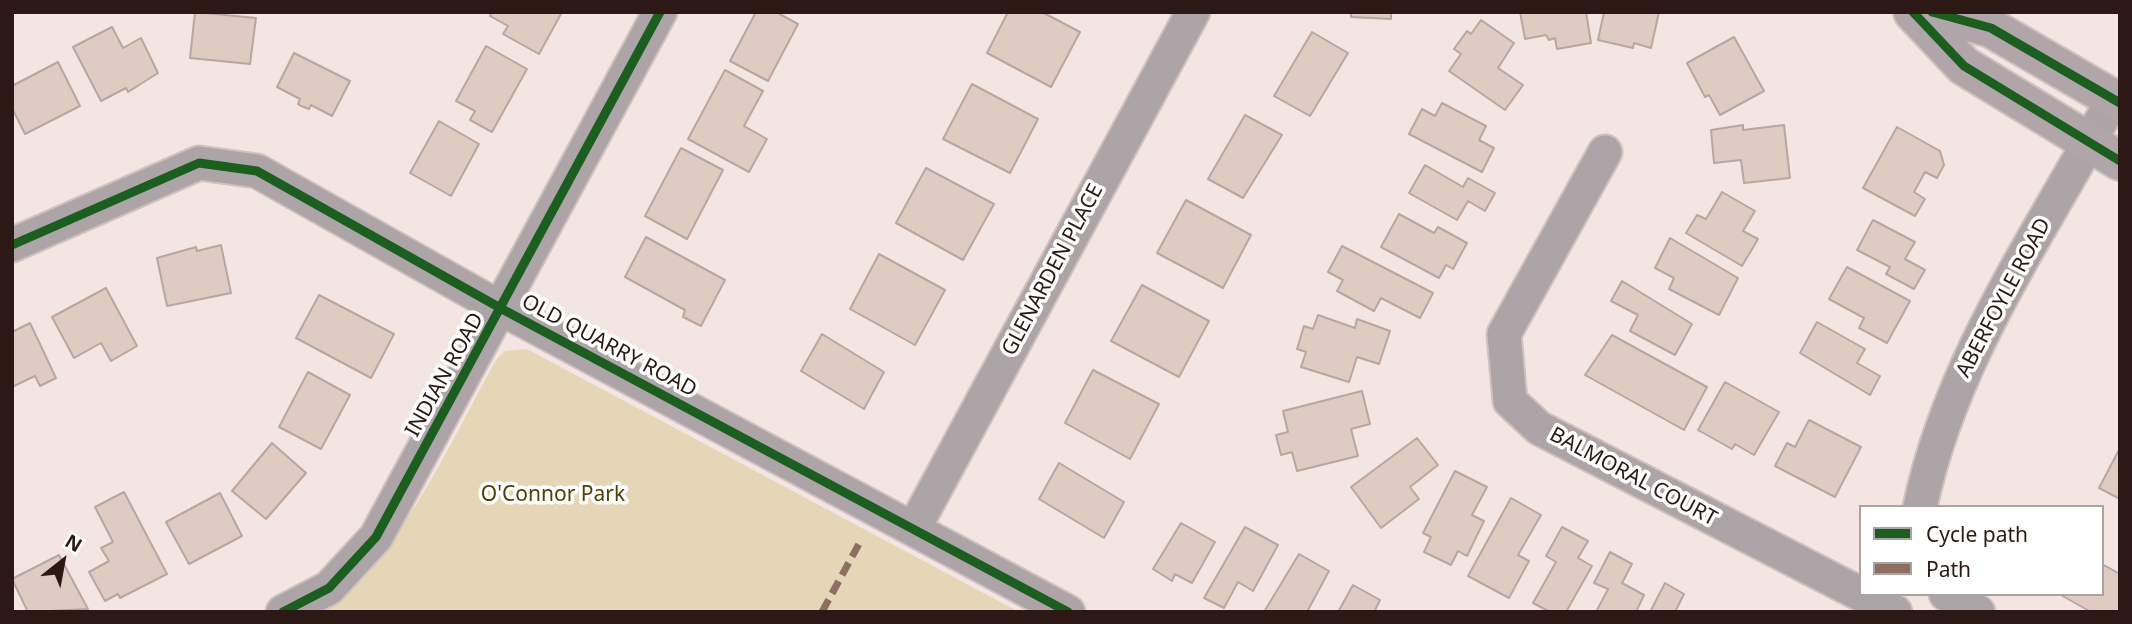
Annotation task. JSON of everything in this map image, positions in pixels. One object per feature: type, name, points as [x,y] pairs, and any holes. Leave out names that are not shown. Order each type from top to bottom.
[{"type":"main road","points":[[1913,12],[1964,66],[2104,152]]},
{"type":"main road","points":[[1931,12],[1991,28],[2116,101]]},
{"type":"street","name":"INDIAN ROAD","points":[[283,612],[329,588],[376,537],[502,309],[660,12]]},
{"type":"street","name":"GLENARDEN PLACE","points":[[914,528],[1193,12]]},
{"type":"street","name":"ABERFOYLE ROAD","points":[[1920,505],[1931,457],[1966,365],[2104,152],[2116,101]]},
{"type":"street","name":"BALMORAL COURT","points":[[1605,152],[1504,334],[1510,401],[1539,428],[1859,593]]},
{"type":"street","name":"OLD QUARRY ROAD","points":[[12,245],[199,163],[257,172],[502,309],[1068,612]]},
{"type":"street","name":"BALMORAL COURT","points":[[1864,596],[1895,612]]},
{"type":"street","points":[[1950,596],[1978,612]]},
{"type":"green space","name":"O'Connor Park","points":[[527,349],[1019,612],[320,612],[350,588],[400,529],[441,462],[496,360],[505,351]]},
{"type":"building","points":[[195,12],[256,18],[250,64],[190,58]]},
{"type":"building","points":[[492,12],[562,12],[539,54],[503,34],[508,26],[490,16]]},
{"type":"building","points":[[756,12],[776,12],[798,24],[768,81],[730,61]]},
{"type":"building","points":[[1008,12],[1042,12],[1080,32],[1051,87],[987,53]]},
{"type":"building","points":[[1351,12],[1391,12],[1391,19],[1351,17]]},
{"type":"building","points":[[1520,12],[1586,12],[1591,43],[1557,49],[1555,38],[1549,40],[1546,35],[1525,39]]},
{"type":"building","points":[[1604,12],[1659,12],[1651,48],[1634,43],[1633,48],[1598,40]]},
{"type":"building","points":[[1481,20],[1514,43],[1498,68],[1523,85],[1505,110],[1449,71],[1461,54],[1454,49],[1467,31],[1471,34]]},
{"type":"building","points":[[112,27],[123,48],[141,38],[158,73],[128,92],[126,88],[101,101],[73,47]]},
{"type":"building","points":[[1312,32],[1348,53],[1310,116],[1274,96]]},
{"type":"building","points":[[1734,37],[1764,91],[1720,115],[1709,95],[1705,97],[1687,63]]},
{"type":"building","points":[[486,46],[527,69],[492,132],[470,120],[475,111],[456,101]]},
{"type":"building","points":[[294,53],[350,81],[332,116],[311,105],[309,109],[301,106],[298,104],[300,99],[277,87]]},
{"type":"building","points":[[58,62],[80,106],[25,134],[12,108],[12,86]]},
{"type":"building","points":[[725,70],[763,91],[744,126],[767,139],[749,172],[688,139]]},
{"type":"building","points":[[972,84],[1038,119],[1010,173],[943,139]]},
{"type":"building","points":[[1442,103],[1486,126],[1479,140],[1494,148],[1482,172],[1409,134],[1422,109],[1435,116]]},
{"type":"building","points":[[1245,115],[1282,135],[1243,198],[1208,179]]},
{"type":"building","points":[[439,121],[479,144],[451,196],[410,173]]},
{"type":"building","points":[[1743,125],[1743,130],[1784,125],[1790,178],[1744,183],[1741,160],[1714,163],[1711,130]]},
{"type":"building","points":[[1897,127],[1940,151],[1944,165],[1937,178],[1925,172],[1914,192],[1925,199],[1915,216],[1863,188]]},
{"type":"building","points":[[681,148],[723,170],[687,239],[645,216]]},
{"type":"building","points":[[1425,165],[1463,187],[1468,178],[1495,193],[1485,211],[1468,201],[1457,220],[1409,193]]},
{"type":"building","points":[[926,168],[994,204],[963,260],[896,223]]},
{"type":"building","points":[[1722,192],[1755,211],[1743,231],[1758,239],[1742,266],[1686,233],[1697,215],[1706,219]]},
{"type":"building","points":[[1186,200],[1251,235],[1223,288],[1157,253]]},
{"type":"building","points":[[1399,214],[1434,233],[1438,227],[1467,243],[1453,269],[1446,265],[1439,278],[1381,247]]},
{"type":"building","points":[[1873,220],[1915,242],[1905,259],[1925,270],[1914,289],[1886,274],[1890,267],[1857,250]]},
{"type":"building","points":[[646,237],[725,280],[701,326],[683,317],[685,310],[625,277]]},
{"type":"building","points":[[1670,238],[1738,278],[1719,315],[1669,289],[1674,278],[1655,268]]},
{"type":"building","points":[[221,245],[231,293],[167,306],[157,258],[196,247],[197,251]]},
{"type":"building","points":[[1342,246],[1433,293],[1420,318],[1381,298],[1374,311],[1337,291],[1343,280],[1328,272]]},
{"type":"building","points":[[879,254],[945,290],[915,345],[850,309]]},
{"type":"building","points":[[1847,267],[1910,301],[1887,343],[1859,328],[1864,318],[1829,299]]},
{"type":"building","points":[[1622,281],[1692,324],[1675,355],[1630,331],[1638,315],[1611,301]]},
{"type":"building","points":[[1142,285],[1209,321],[1179,377],[1111,341]]},
{"type":"building","points":[[106,288],[137,346],[111,361],[101,343],[74,358],[52,317]]},
{"type":"building","points":[[319,295],[394,334],[371,378],[296,338]]},
{"type":"building","points":[[1318,315],[1355,328],[1357,319],[1390,331],[1379,364],[1357,357],[1349,382],[1301,367],[1306,352],[1297,349],[1304,326],[1313,329]]},
{"type":"building","points":[[1817,322],[1865,349],[1857,363],[1880,376],[1870,395],[1800,353]]},
{"type":"building","points":[[30,323],[56,378],[40,386],[35,376],[12,387],[12,332]]},
{"type":"building","points":[[822,334],[884,372],[864,409],[801,371]]},
{"type":"building","points":[[1612,335],[1707,387],[1684,430],[1585,375]]},
{"type":"building","points":[[1093,370],[1159,404],[1130,459],[1065,423]]},
{"type":"building","points":[[308,372],[350,395],[321,449],[279,427]]},
{"type":"building","points":[[1725,382],[1779,412],[1754,455],[1735,444],[1732,449],[1698,430]]},
{"type":"building","points":[[1362,391],[1370,424],[1351,429],[1358,456],[1297,471],[1292,452],[1281,455],[1276,435],[1288,432],[1283,411]]},
{"type":"building","points":[[1809,420],[1861,447],[1835,497],[1775,466],[1787,443],[1795,447]]},
{"type":"building","points":[[1417,438],[1438,465],[1410,487],[1419,499],[1381,528],[1351,487]]},
{"type":"building","points":[[272,443],[306,473],[266,519],[232,491]]},
{"type":"building","points":[[2120,448],[2120,499],[2099,488]]},
{"type":"building","points":[[1059,463],[1124,502],[1104,538],[1039,499]]},
{"type":"building","points":[[1455,471],[1487,487],[1472,515],[1484,521],[1467,556],[1458,551],[1451,565],[1424,552],[1431,537],[1423,533]]},
{"type":"building","points":[[124,492],[167,574],[120,598],[118,594],[105,601],[89,572],[109,561],[101,548],[113,542],[95,507]]},
{"type":"building","points":[[220,493],[242,536],[189,564],[166,522]]},
{"type":"building","points":[[1511,498],[1541,515],[1518,555],[1529,561],[1509,598],[1468,576]]},
{"type":"building","points":[[1181,523],[1215,542],[1192,583],[1175,574],[1172,581],[1153,569]]},
{"type":"building","points":[[1245,527],[1278,545],[1253,591],[1238,582],[1224,608],[1204,598]]},
{"type":"building","points":[[1562,527],[1588,541],[1578,558],[1592,566],[1566,612],[1550,612],[1533,603],[1556,562],[1546,556]]},
{"type":"building","points":[[1610,552],[1632,564],[1622,583],[1644,595],[1636,612],[1596,612],[1608,589],[1594,583]]},
{"type":"building","points":[[1299,554],[1329,571],[1307,612],[1264,612]]},
{"type":"building","points":[[59,555],[88,609],[28,612],[12,579]]},
{"type":"building","points":[[2104,565],[2120,574],[2120,612],[2091,612],[2063,596],[2104,596]]},
{"type":"building","points":[[1665,583],[1684,594],[1675,612],[1650,612]]},
{"type":"building","points":[[1353,585],[1380,600],[1374,612],[1338,612]]},
{"type":"marked path","points":[[822,612],[860,542]]},
{"type":"cycle path","points":[[283,612],[329,588],[376,537],[660,12]]},
{"type":"cycle path","points":[[1913,12],[1964,66],[2120,161]]},
{"type":"cycle path","points":[[1932,12],[1991,28],[2120,103]]},
{"type":"cycle path","points":[[12,245],[199,163],[257,171],[502,309],[1068,612]]}]
